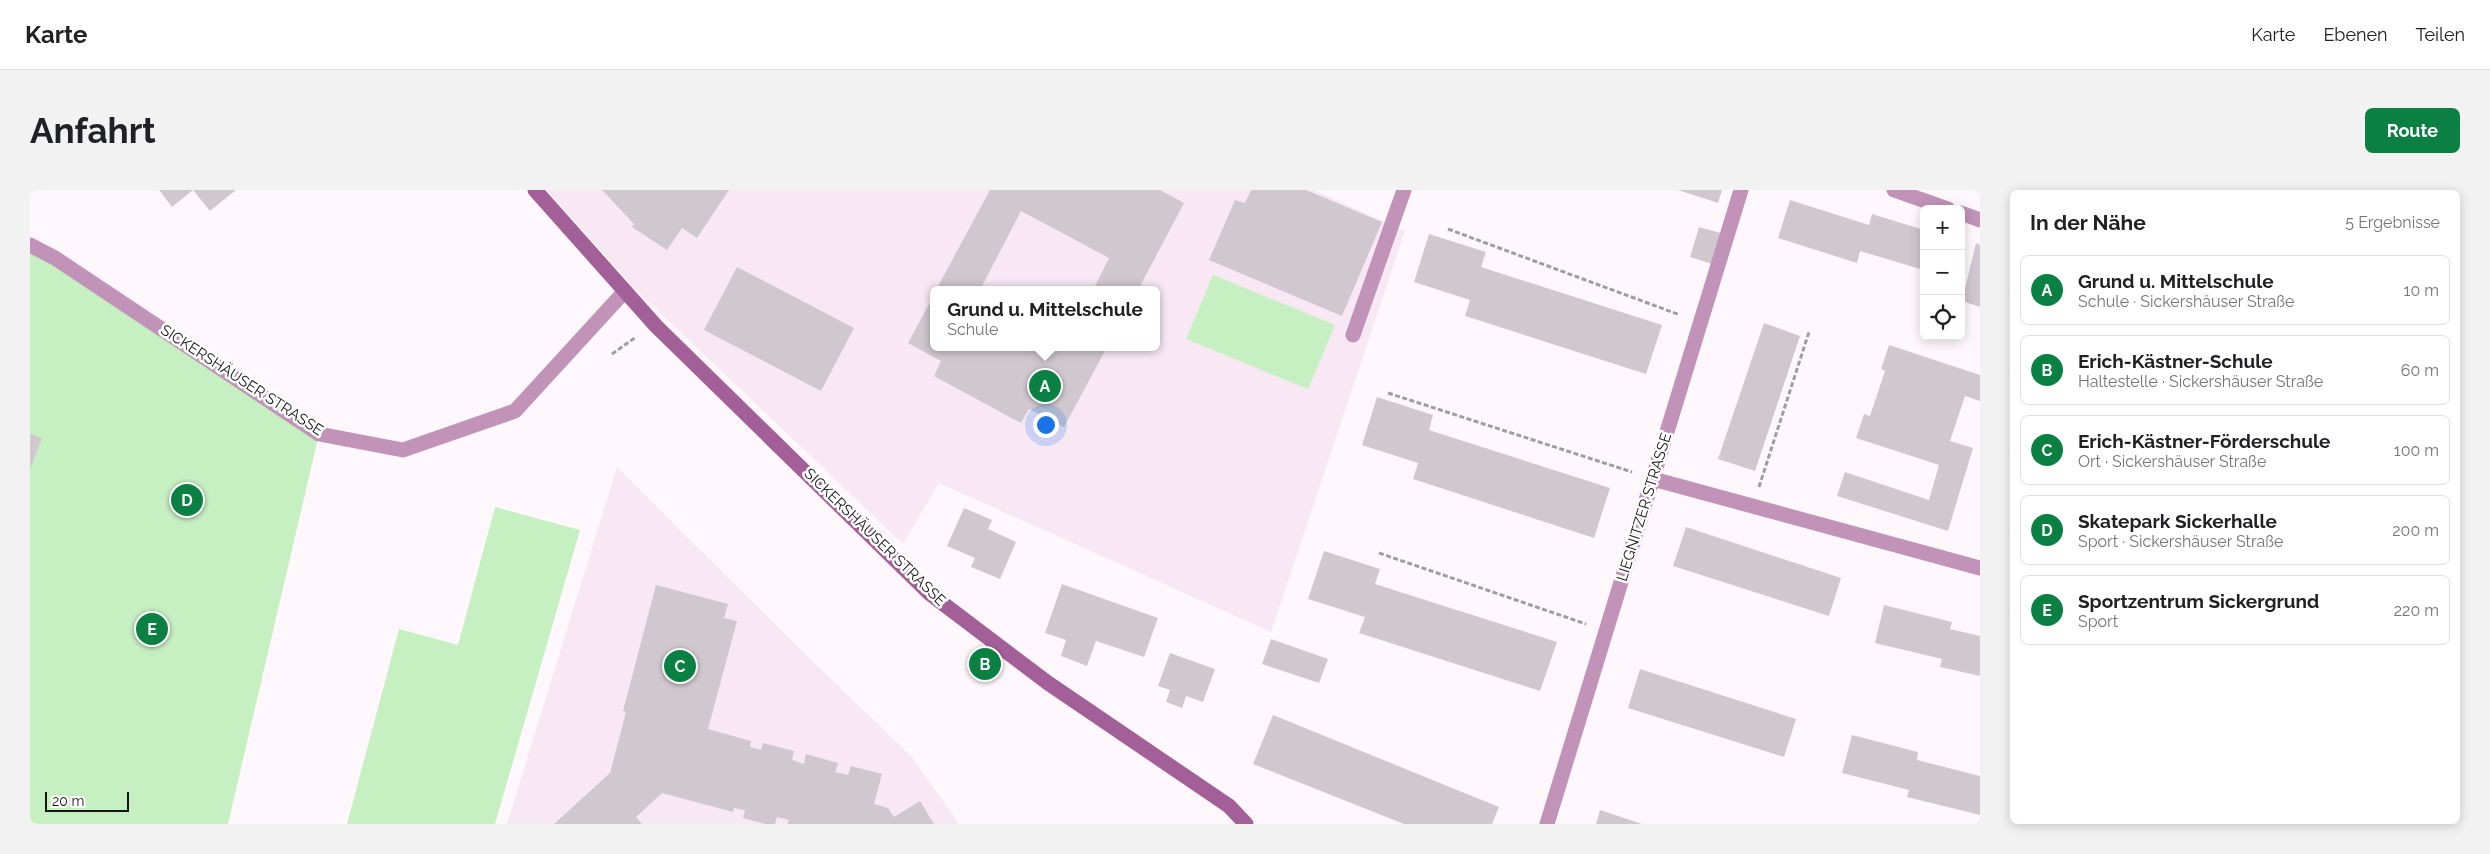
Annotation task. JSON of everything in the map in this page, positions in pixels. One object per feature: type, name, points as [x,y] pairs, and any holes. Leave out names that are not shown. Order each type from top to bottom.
[{"type":"street","name":"SICKERSHÄUSER STRASSE","points":[[534,190],[656,326],[929,593],[1048,683],[1229,806],[1246,824]]},
{"type":"street","points":[[1353,335],[1404,190]]},
{"type":"street","name":"LIEGNITZER STRASSE","points":[[1547,824],[1605,630],[1702,323],[1741,190]]},
{"type":"street","points":[[1894,190],[1937,205]]},
{"type":"street","points":[[1965,214],[1980,220]]},
{"type":"street","name":"SICKERSHÄUSER STRASSE","points":[[30,246],[55,258],[319,434],[404,450],[515,412],[625,291]]},
{"type":"street","points":[[1652,479],[1980,568]]},
{"type":"path","points":[[1448,229],[1702,323]]},
{"type":"path","points":[[612,354],[656,326]]},
{"type":"path","points":[[1752,506],[1809,332]]},
{"type":"path","points":[[1388,393],[1652,479]]},
{"type":"path","points":[[1379,553],[1605,630]]},
{"type":"shaded area","points":[[547,190],[1314,190],[1405,231],[1271,632],[939,483],[903,544],[634,288]]},
{"type":"shaded area","points":[[617,467],[912,757],[959,824],[507,824]]},
{"type":"green space","points":[[30,245],[319,434],[228,824],[30,824]]},
{"type":"green space","points":[[1213,275],[1335,325],[1308,389],[1186,339]]},
{"type":"green space","points":[[495,507],[580,530],[495,824],[347,824],[399,629],[458,645]]},
{"type":"building","points":[[159,190],[193,190],[172,207]]},
{"type":"building","points":[[193,190],[236,190],[210,211]]},
{"type":"building","points":[[602,190],[729,190],[697,238],[682,228],[667,250],[632,227],[634,224]]},
{"type":"building","points":[[990,190],[1160,190],[1184,203],[1140,286],[1095,286],[1109,258],[1021,211],[982,286],[938,286]]},
{"type":"building","points":[[1251,190],[1306,190],[1382,222],[1342,316],[1209,260],[1235,200],[1245,203]]},
{"type":"building","points":[[1678,190],[1722,190],[1718,203]]},
{"type":"building","points":[[1790,200],[1869,225],[1872,214],[1920,229],[1920,269],[1860,251],[1857,263],[1778,238]]},
{"type":"building","points":[[1699,227],[1721,233],[1712,264],[1690,257]]},
{"type":"building","points":[[1429,234],[1486,252],[1481,267],[1662,325],[1646,374],[1465,316],[1470,300],[1414,282]]},
{"type":"building","points":[[1976,243],[1980,245],[1980,307],[1965,302],[1965,289]]},
{"type":"building","points":[[737,267],[854,328],[821,391],[704,330]]},
{"type":"building","points":[[930,302],[930,351],[1105,351],[1064,427],[1029,409],[1021,423],[934,376],[941,361],[908,343]]},
{"type":"building","points":[[1764,323],[1800,336],[1755,471],[1718,459]]},
{"type":"building","points":[[1889,345],[1980,375],[1980,401],[1965,396],[1950,441],[1973,448],[1948,531],[1837,496],[1845,472],[1929,500],[1939,465],[1856,438],[1864,414],[1870,416],[1885,371],[1881,369]]},
{"type":"building","points":[[1377,397],[1433,415],[1429,430],[1610,488],[1594,538],[1413,479],[1418,463],[1362,445]]},
{"type":"building","points":[[30,434],[42,438],[30,469]]},
{"type":"building","points":[[964,508],[992,520],[988,529],[1016,542],[1000,579],[971,567],[975,558],[947,546]]},
{"type":"building","points":[[1686,527],[1841,578],[1829,616],[1673,566]]},
{"type":"building","points":[[1324,551],[1380,569],[1375,584],[1557,642],[1540,691],[1359,633],[1365,617],[1308,599]]},
{"type":"building","points":[[1062,584],[1158,618],[1144,657],[1096,641],[1087,666],[1061,656],[1066,640],[1045,633]]},
{"type":"building","points":[[656,585],[728,604],[724,618],[737,621],[708,729],[751,741],[750,747],[761,750],[763,743],[794,751],[792,760],[804,764],[806,754],[838,763],[835,772],[848,775],[851,766],[882,774],[874,804],[888,808],[894,817],[920,801],[934,824],[787,824],[789,820],[777,817],[775,824],[765,824],[743,818],[745,810],[734,808],[733,812],[662,793],[636,817],[642,824],[554,824],[610,773],[626,712],[623,711]]},
{"type":"building","points":[[1884,605],[1952,622],[1950,629],[1980,636],[1980,676],[1940,667],[1942,659],[1875,643]]},
{"type":"building","points":[[1271,639],[1328,659],[1319,683],[1262,664]]},
{"type":"building","points":[[1170,653],[1215,669],[1203,702],[1186,696],[1182,708],[1166,702],[1170,690],[1158,686]]},
{"type":"building","points":[[1640,669],[1796,719],[1784,757],[1628,708]]},
{"type":"building","points":[[1273,715],[1499,807],[1492,824],[1404,824],[1253,764]]},
{"type":"building","points":[[1852,735],[1918,752],[1917,760],[1980,776],[1980,815],[1907,797],[1909,790],[1842,773]]},
{"type":"building","points":[[1600,810],[1642,824],[1596,824]]},
{"type":"place","name":"Grund u. Mittelschule","points":[[1045,386]]},
{"type":"place","name":"Skatepark Sickerhalle","points":[[187,500]]},
{"type":"place","name":"Sportzentrum Sickergrund","points":[[152,629]]},
{"type":"place","name":"Erich-Kästner-Schule","points":[[985,664]]},
{"type":"place","name":"Erich-Kästner-Förderschule","points":[[680,666]]}]
